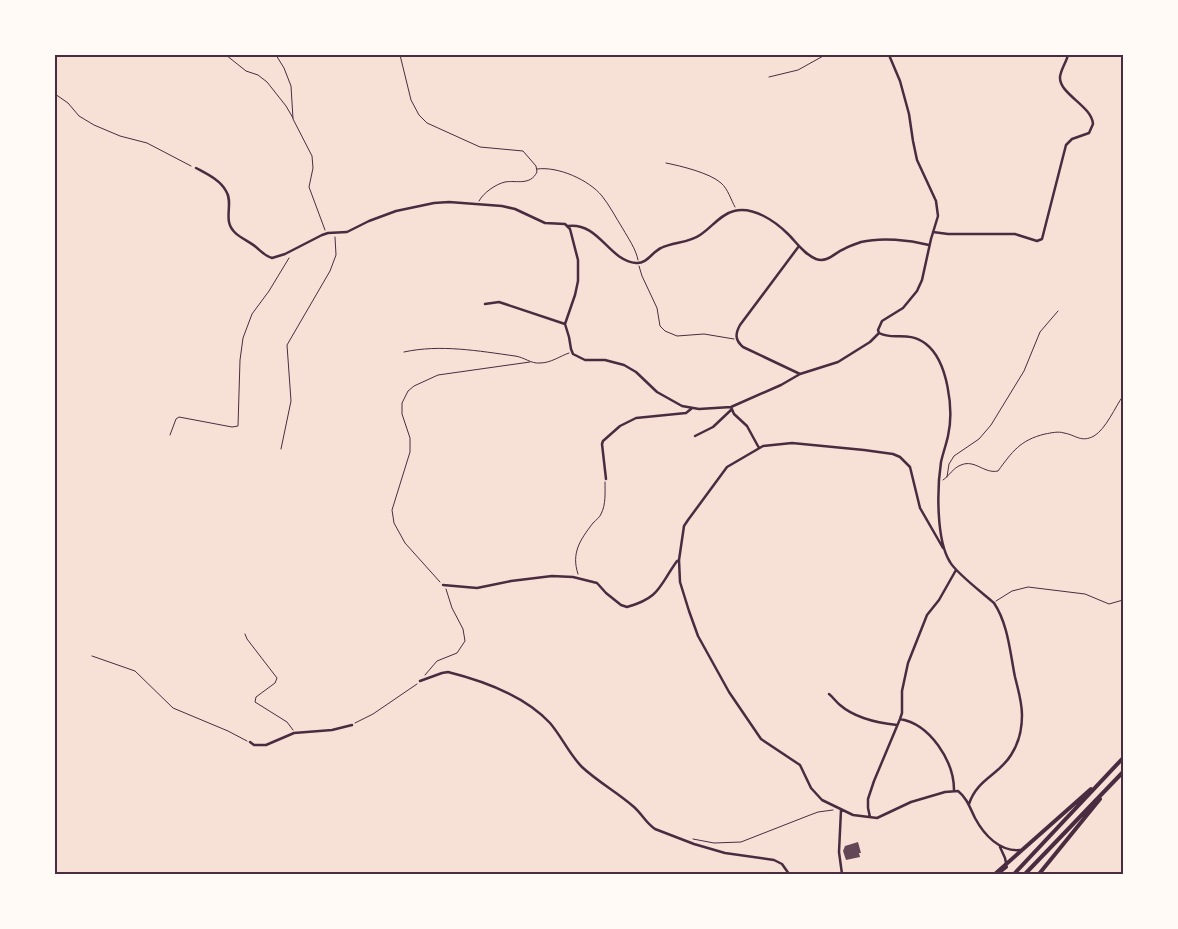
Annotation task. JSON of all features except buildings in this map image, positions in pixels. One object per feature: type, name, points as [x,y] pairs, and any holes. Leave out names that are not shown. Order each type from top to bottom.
[{"type":"highway","points":[[1014,874],[1123,758]]},
{"type":"highway","points":[[1025,874],[1123,772]]},
{"type":"highway","points":[[996,874],[1020,850],[1102,779]]},
{"type":"highway","points":[[1039,874],[1106,791]]},
{"type":"street","points":[[695,436],[713,427],[731,409],[800,374],[838,362],[870,342],[879,333],[879,326],[882,321],[902,308],[916,292],[925,269],[929,245],[938,216],[938,207],[918,160],[900,81],[888,55]]},
{"type":"street","points":[[933,232],[948,234],[1015,234],[1037,241],[1042,239],[1066,145],[1072,138],[1089,133],[1093,124],[1090,115],[1060,81],[1061,71],[1068,55]]},
{"type":"street","points":[[196,168],[208,174],[226,190],[229,200],[229,222],[232,229],[263,254],[272,258],[278,257],[328,233],[347,232],[385,214],[434,203],[449,202],[479,203],[507,207],[545,223],[585,228],[628,262],[639,263],[645,261],[662,247],[699,236],[728,213],[736,210],[756,212],[772,221],[788,233],[799,246],[822,260],[830,258],[845,248],[871,240],[918,242],[929,245]]},
{"type":"street","points":[[568,226],[577,252],[578,276],[575,295],[565,324],[572,352],[585,360],[605,360],[624,365],[636,372],[664,397],[691,409],[731,409]]},
{"type":"street","points":[[799,246],[745,318],[736,335],[738,342],[743,347],[800,374]]},
{"type":"street","points":[[485,304],[500,302],[565,324]]},
{"type":"street","points":[[879,333],[885,336],[909,336],[925,343],[939,359],[945,378],[950,415],[948,436],[941,461],[940,531],[943,548]]},
{"type":"street","points":[[606,479],[602,444],[620,426],[636,418],[686,413],[691,409]]},
{"type":"street","points":[[731,409],[747,426],[759,448]]},
{"type":"street","points":[[969,804],[972,794],[979,785],[1011,755],[1018,741],[1022,705],[1005,625],[994,603],[950,563],[920,508],[910,467],[900,457],[884,452],[802,444],[767,445],[727,467],[684,526],[680,560],[680,582],[698,636],[735,704],[760,739],[800,765],[816,795],[822,800],[853,815],[870,817],[882,816],[911,802],[954,790],[962,795],[985,833],[999,846],[1006,858],[1006,865]]},
{"type":"street","points":[[443,585],[477,588],[511,581],[552,576],[580,578],[597,583],[606,593],[627,608],[656,593],[672,567],[680,560]]},
{"type":"street","points":[[870,817],[868,799],[900,719],[902,691],[908,663],[928,615],[956,570]]},
{"type":"street","points":[[420,681],[442,672],[448,672],[486,684],[521,701],[549,722],[579,764],[636,809],[654,829],[725,853],[774,860],[782,864],[789,874]]},
{"type":"street","points":[[829,694],[850,712],[868,719],[896,725]]},
{"type":"street","points":[[900,719],[914,724],[935,740],[954,778],[954,790]]},
{"type":"street","points":[[250,742],[254,745],[266,745],[294,733],[332,730],[352,725]]},
{"type":"street","points":[[841,810],[839,858],[842,874]]},
{"type":"street","points":[[999,846],[1011,851],[1020,850]]},
{"type":"street","points":[[1011,851],[1012,858]]},
{"type":"path","points":[[226,55],[246,70],[258,75],[267,82],[286,106],[312,156],[313,168],[309,187],[325,230],[328,233]]},
{"type":"path","points":[[276,55],[284,68],[291,86],[293,119]]},
{"type":"path","points":[[400,55],[411,100],[422,120],[429,125],[480,146],[523,150],[536,166],[537,172],[526,182],[501,183],[484,195],[479,203]]},
{"type":"path","points":[[770,77],[798,70],[825,55]]},
{"type":"path","points":[[55,94],[68,103],[79,116],[94,125],[120,136],[147,143],[196,168]]},
{"type":"path","points":[[666,163],[682,166],[717,180],[726,189],[736,210]]},
{"type":"path","points":[[281,449],[290,401],[287,345],[330,271],[336,255],[336,233]]},
{"type":"path","points":[[170,434],[176,419],[179,417],[232,427],[238,426],[240,360],[243,338],[252,314],[280,275],[292,250]]},
{"type":"path","points":[[1058,311],[1040,332],[1020,380],[988,430],[979,439],[954,456],[949,464],[947,478],[960,465],[967,463],[975,464],[992,472],[998,471],[1007,457],[1021,445],[1036,437],[1058,432],[1066,433],[1074,438],[1091,437],[1096,434],[1107,420],[1123,396]]},
{"type":"path","points":[[404,352],[416,350],[454,350],[517,356],[538,364],[546,363],[572,352]]},
{"type":"path","points":[[352,725],[365,719],[420,681],[437,661],[457,653],[465,641],[463,629],[443,585],[404,543],[394,523],[392,510],[410,452],[410,438],[402,414],[402,403],[408,391],[414,386],[438,375],[530,362]]},
{"type":"path","points":[[580,578],[575,562],[575,554],[592,525],[601,514],[605,500],[606,479]]},
{"type":"path","points":[[994,603],[1012,591],[1028,587],[1085,594],[1111,604],[1123,600]]},
{"type":"path","points":[[245,634],[277,678],[275,683],[256,697],[255,702],[287,722],[292,727],[294,733]]},
{"type":"path","points":[[92,656],[135,672],[173,708],[250,742]]},
{"type":"path","points":[[683,839],[689,838],[714,843],[741,842],[818,812],[841,810]]}]
